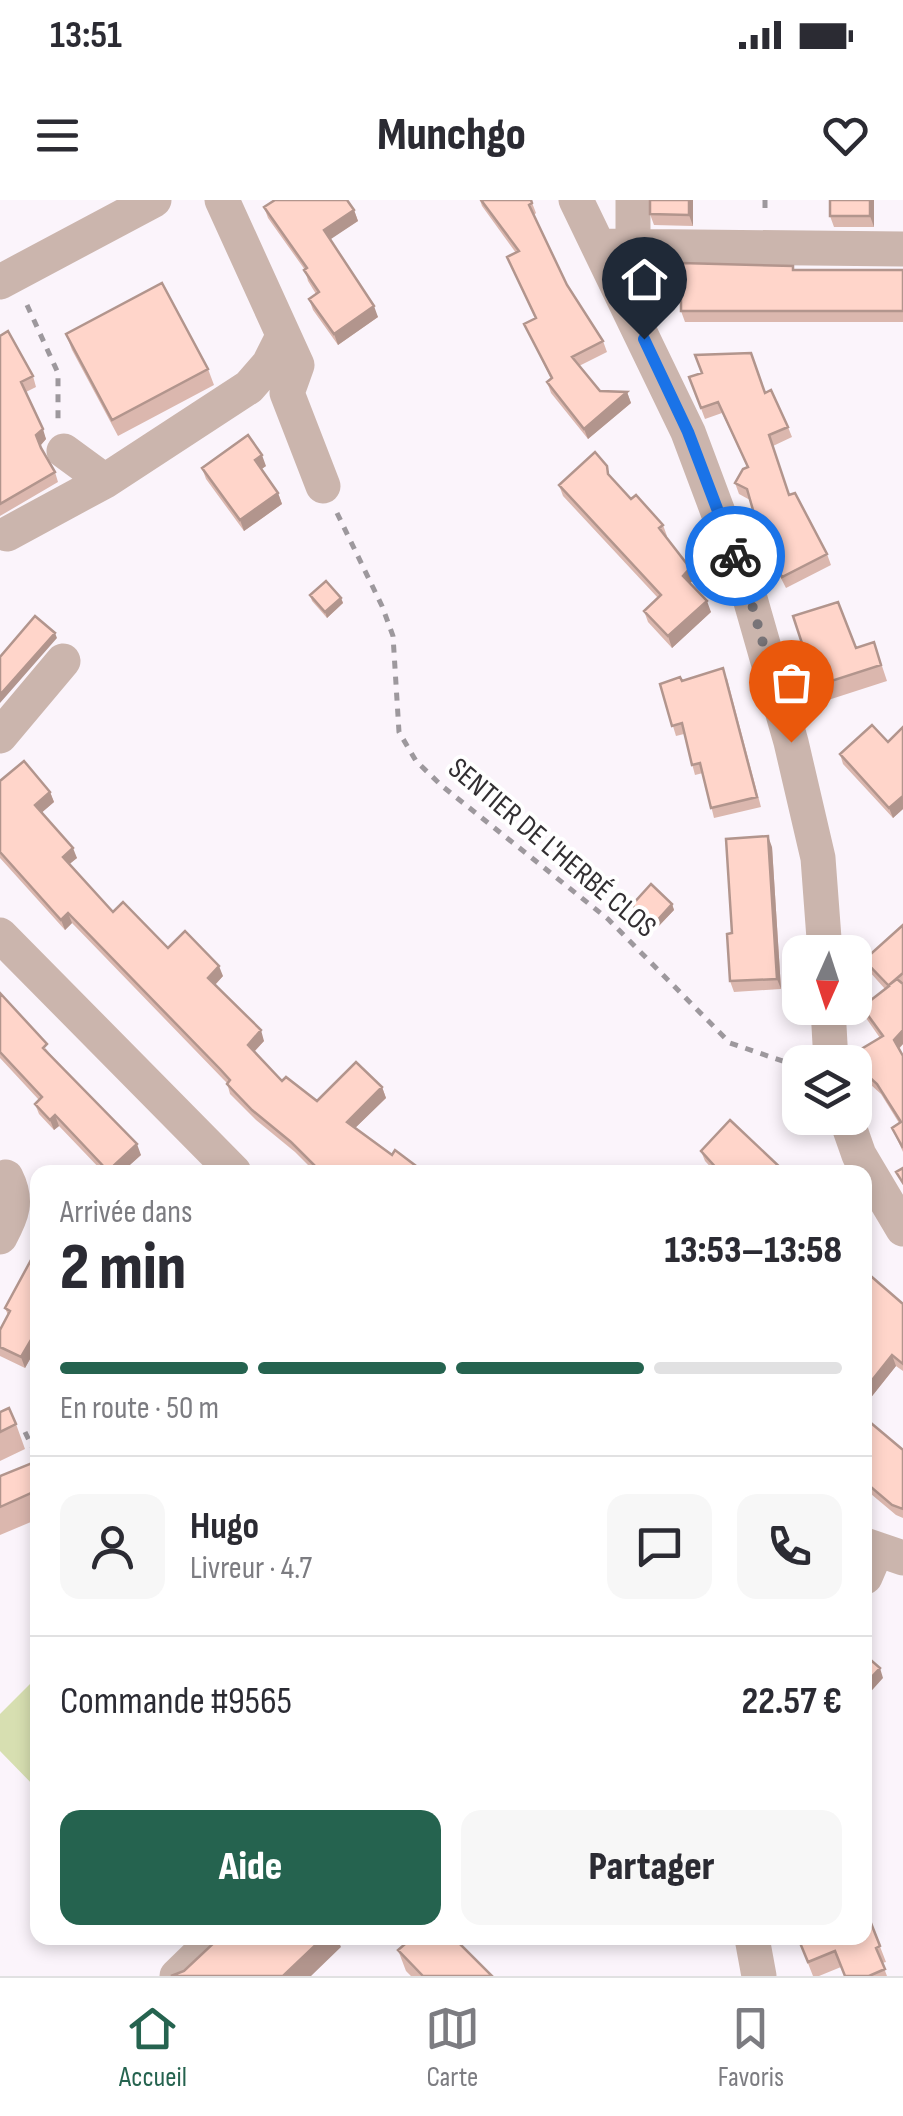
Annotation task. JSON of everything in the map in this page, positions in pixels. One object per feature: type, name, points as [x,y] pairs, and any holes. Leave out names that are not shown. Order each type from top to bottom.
[{"type":"street","points":[[6,279],[154,200]]},
{"type":"street","points":[[222,200],[297,365],[287,393],[323,486]]},
{"type":"street","points":[[576,200],[616,246],[749,594],[791,742],[818,858],[824,935]]},
{"type":"street","points":[[616,246],[633,200]]},
{"type":"street","points":[[616,246],[903,249]]},
{"type":"street","points":[[7,534],[104,480],[249,387],[269,364],[283,336]]},
{"type":"street","points":[[64,452],[104,480]]},
{"type":"street","points":[[0,736],[63,661]]},
{"type":"street","points":[[0,936],[227,1165]]},
{"type":"street","points":[[852,1135],[865,1165]]},
{"type":"street","points":[[872,1177],[903,1229]]},
{"type":"street","points":[[0,1237],[12,1214],[14,1193],[6,1178]]},
{"type":"street","points":[[177,1976],[209,1945]]},
{"type":"street","points":[[753,1945],[759,1976]]},
{"type":"path","points":[[6,279],[58,374],[56,439],[64,452]]},
{"type":"path","name":"SENTIER DE L'HERBÉ CLOS","points":[[323,486],[393,636],[399,732],[416,761],[608,919],[730,1043],[782,1061]]},
{"type":"path","points":[[25,1432],[30,1442]]},
{"type":"green space","points":[[30,1684],[30,1782],[0,1751],[0,1714]]},
{"type":"building","points":[[275,200],[347,200],[354,210],[324,230],[374,306],[334,334],[309,299],[319,292],[304,270],[307,268],[264,207]]},
{"type":"building","points":[[481,200],[531,200],[529,205],[567,285],[603,341],[572,357],[600,391],[627,392],[584,429],[547,382],[552,378],[524,324],[536,318],[507,257],[519,251]]},
{"type":"building","points":[[650,200],[689,200],[689,215],[650,214]]},
{"type":"building","points":[[830,200],[870,200],[870,216],[830,216]]},
{"type":"building","points":[[681,263],[793,266],[793,270],[903,270],[903,311],[681,311]]},
{"type":"building","points":[[162,283],[208,369],[112,420],[66,334]]},
{"type":"building","points":[[8,331],[33,376],[21,382],[43,429],[36,435],[55,472],[0,504],[0,336]]},
{"type":"building","points":[[751,353],[765,393],[771,390],[788,427],[769,435],[789,495],[795,493],[827,554],[782,577],[755,525],[747,489],[735,483],[748,467],[718,402],[701,408],[689,377],[702,373],[695,355]]},
{"type":"building","points":[[248,435],[262,455],[255,460],[278,493],[240,520],[202,468]]},
{"type":"building","points":[[595,452],[607,466],[608,474],[631,499],[636,495],[663,525],[659,528],[690,568],[683,576],[707,601],[668,636],[644,611],[661,595],[559,485]]},
{"type":"building","points":[[326,581],[341,598],[325,612],[310,595]]},
{"type":"building","points":[[838,602],[856,648],[874,642],[881,665],[816,686],[793,616]]},
{"type":"building","points":[[35,616],[55,633],[0,695],[0,657]]},
{"type":"building","points":[[723,668],[757,797],[711,808],[700,763],[692,765],[682,723],[672,726],[660,684]]},
{"type":"building","points":[[872,725],[888,742],[903,727],[903,796],[889,808],[840,754]]},
{"type":"building","points":[[24,761],[50,792],[35,805],[73,848],[63,857],[113,912],[123,902],[168,948],[185,931],[219,966],[208,978],[261,1030],[248,1045],[282,1081],[286,1077],[317,1101],[356,1062],[382,1087],[347,1122],[392,1155],[395,1150],[415,1165],[314,1165],[252,1110],[227,1084],[230,1080],[220,1069],[68,913],[61,920],[0,852],[0,781]]},
{"type":"building","points":[[768,836],[777,979],[730,981],[727,934],[732,933],[726,839]]},
{"type":"building","points":[[651,884],[672,904],[653,925],[632,905]]},
{"type":"building","points":[[903,925],[903,973],[889,985],[897,979],[903,984],[903,1030],[894,1040],[903,1056],[903,1148],[892,1128],[901,1122],[872,1080],[872,1045],[868,1045],[883,1036],[872,1021],[872,999],[889,986],[872,968],[872,953]]},
{"type":"building","points":[[0,993],[47,1044],[43,1048],[137,1144],[114,1165],[102,1165],[55,1115],[50,1120],[35,1104],[42,1097],[0,1052]]},
{"type":"building","points":[[730,1120],[778,1165],[714,1165],[701,1151]]},
{"type":"building","points":[[30,1262],[30,1342],[21,1357],[0,1347],[0,1330],[10,1311],[5,1308]]},
{"type":"building","points":[[872,1277],[903,1304],[903,1364],[892,1355],[872,1380]]},
{"type":"building","points":[[9,1408],[16,1424],[0,1432],[0,1412]]},
{"type":"building","points":[[872,1424],[903,1450],[903,1509],[872,1488]]},
{"type":"building","points":[[30,1464],[30,1494],[0,1507],[0,1476]]},
{"type":"building","points":[[872,1926],[885,1969],[869,1976],[845,1976],[835,1951],[808,1962],[801,1945],[872,1945]]},
{"type":"building","points":[[212,1945],[316,1945],[283,1976],[171,1976],[184,1971]]},
{"type":"building","points":[[404,1945],[461,1945],[492,1976],[423,1976],[398,1950]]},
{"type":"way so far","points":[[735,556],[791,742]]},
{"type":"route","points":[[644,339],[688,432],[735,556]]}]
